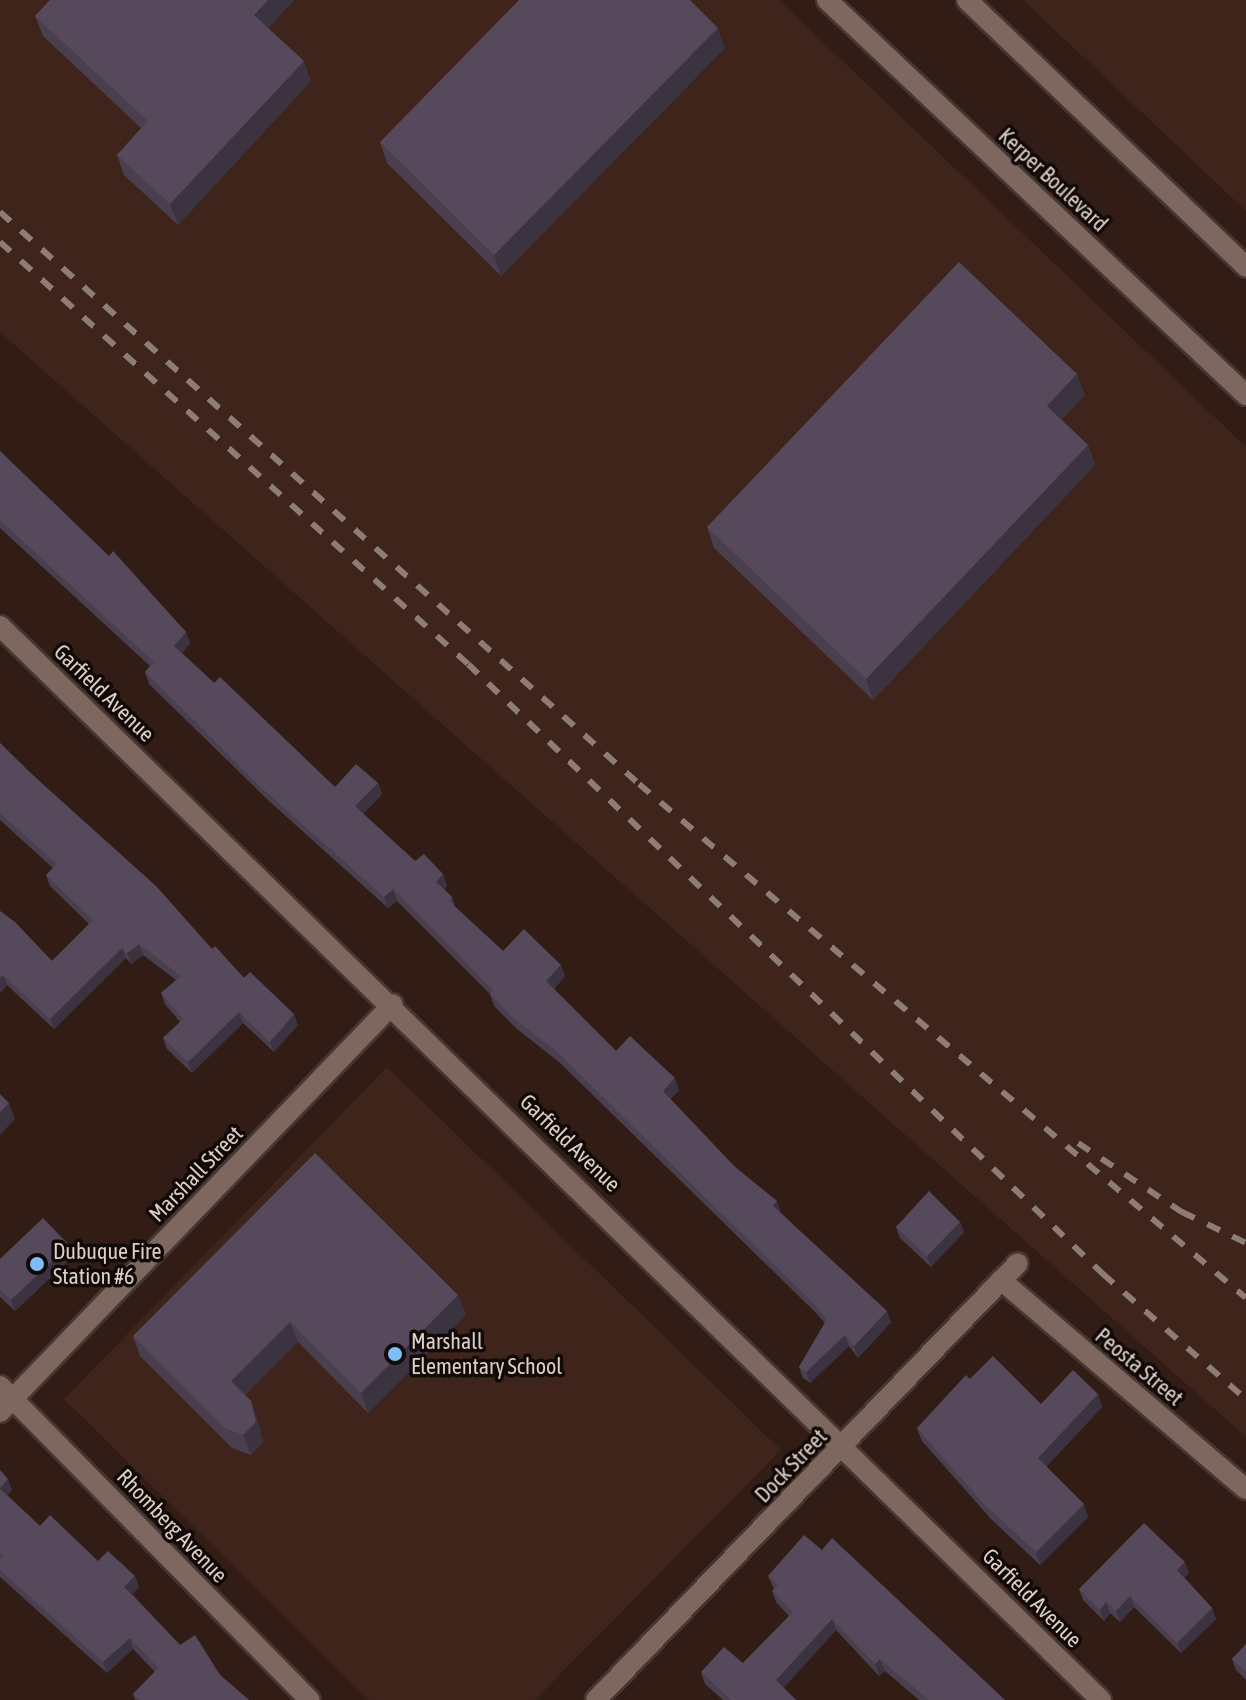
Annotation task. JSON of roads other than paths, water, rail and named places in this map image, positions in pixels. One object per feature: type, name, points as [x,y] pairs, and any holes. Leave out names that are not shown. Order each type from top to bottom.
[{"type":"street","name":"Kerper Boulevard","points":[[827,0],[1246,395]]},
{"type":"street","points":[[967,0],[1246,267]]},
{"type":"street","name":"Garfield Avenue","points":[[0,626],[393,1004],[1101,1700]]},
{"type":"street","name":"Marshall Street","points":[[4,1399],[393,1004]]},
{"type":"street","name":"Dock Street","points":[[596,1700],[845,1446],[1018,1263]]},
{"type":"street","name":"Peosta Street","points":[[1001,1280],[1246,1489]]},
{"type":"street","name":"Rhomberg Avenue","points":[[4,1399],[310,1700]]},
{"type":"railway","points":[[0,212],[639,784],[1246,1298]]},
{"type":"railway","points":[[0,242],[468,664],[1103,1274],[1246,1399]]},
{"type":"railway","points":[[1078,1143],[1182,1212],[1246,1243]]},
{"type":"place","name":"Dubuque Fire Station #6","points":[[37,1264]]},
{"type":"place","name":"Marshall Elementary School","points":[[395,1354]]}]
